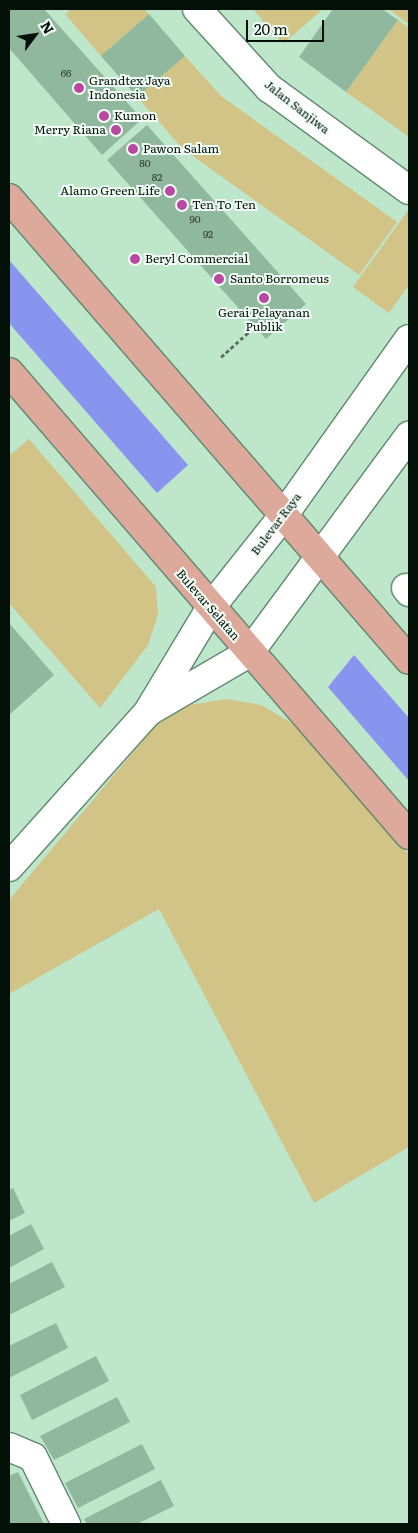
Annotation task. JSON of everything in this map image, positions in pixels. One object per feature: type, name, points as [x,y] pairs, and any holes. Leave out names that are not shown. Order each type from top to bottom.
[{"type":"main road","points":[[9,198],[409,660]]},
{"type":"main road","name":"Bulevar Selatan","points":[[9,372],[249,653],[409,835]]},
{"type":"street","name":"Jalan Sanjiwa","points":[[197,9],[269,88],[409,190]]},
{"type":"street","name":"Bulevar Raya","points":[[10,862],[148,712],[211,607],[283,516],[409,339]]},
{"type":"street","name":"Bulevar Raya","points":[[148,712],[249,653],[409,436]]},
{"type":"street","points":[[9,1447],[33,1457],[66,1524]]},
{"type":"path","points":[[220,356],[250,331]]},
{"type":"shaded area","points":[[71,9],[144,9],[149,14],[101,56],[65,14]]},
{"type":"shaded area","points":[[253,9],[323,9],[283,44]]},
{"type":"shaded area","points":[[389,9],[409,9],[409,24],[399,17]]},
{"type":"shaded area","points":[[398,20],[409,28],[409,137],[346,92]]},
{"type":"shaded area","points":[[185,56],[221,96],[397,222],[359,275],[183,149],[137,97]]},
{"type":"shaded area","points":[[409,209],[409,285],[389,313],[353,287]]},
{"type":"shaded area","points":[[29,439],[156,587],[158,615],[148,645],[100,708],[9,603],[9,456]]},
{"type":"shaded area","points":[[227,699],[261,705],[292,723],[409,854],[409,1147],[314,1203],[159,909],[9,994],[9,900],[156,725],[189,705]]},
{"type":"water","points":[[9,260],[188,465],[157,493],[9,323]]},
{"type":"water","points":[[354,655],[409,718],[409,781],[328,687]]},
{"type":"building","points":[[9,9],[44,9],[142,119],[102,155],[9,48]]},
{"type":"building","points":[[333,9],[382,9],[398,20],[346,92],[299,57]]},
{"type":"building","points":[[149,14],[185,56],[137,97],[101,56]]},
{"type":"building","points":[[147,125],[306,304],[266,339],[107,160]]},
{"type":"building","points":[[9,623],[54,675],[9,715]]},
{"type":"building","points":[[13,1188],[25,1213],[9,1221],[9,1190]]},
{"type":"building","points":[[31,1224],[44,1249],[9,1268],[9,1236]]},
{"type":"building","points":[[52,1262],[65,1287],[9,1315],[9,1284]]},
{"type":"building","points":[[56,1323],[68,1348],[9,1378],[9,1346]]},
{"type":"building","points":[[96,1356],[109,1381],[32,1420],[20,1395]]},
{"type":"building","points":[[117,1397],[130,1422],[54,1460],[40,1436]]},
{"type":"building","points":[[142,1444],[155,1469],[78,1508],[65,1483]]},
{"type":"building","points":[[18,1472],[44,1524],[9,1524],[9,1476]]},
{"type":"building","points":[[161,1480],[174,1506],[137,1524],[87,1524],[84,1519]]},
{"type":"place","name":"Grandtex Jaya Indonesia","points":[[79,88]]},
{"type":"place","name":"Kumon","points":[[104,116]]},
{"type":"place","name":"Merry Riana","points":[[116,130]]},
{"type":"place","name":"Pawon Salam","points":[[133,149]]},
{"type":"place","name":"Alamo Green Life","points":[[170,191]]},
{"type":"place","name":"Ten To Ten","points":[[182,205]]},
{"type":"place","name":"Beryl Commercial","points":[[135,259]]},
{"type":"place","name":"Santo Borromeus","points":[[219,279]]},
{"type":"place","name":"Gerai Pelayanan Publik","points":[[264,298]]}]
